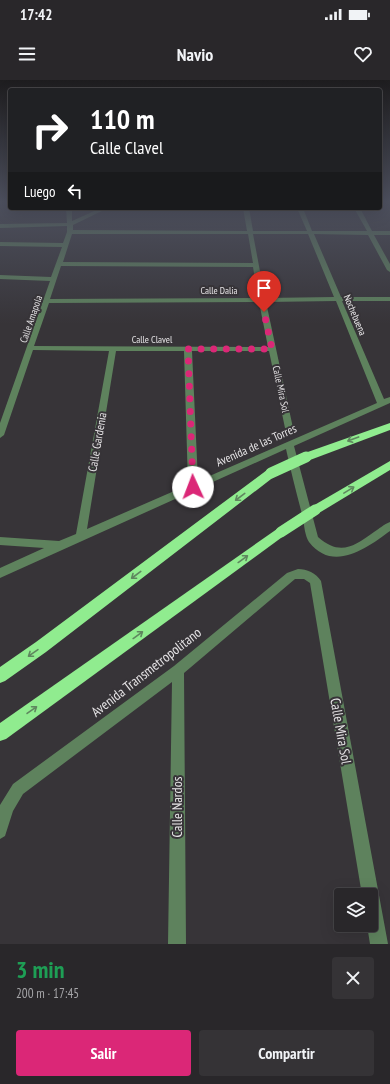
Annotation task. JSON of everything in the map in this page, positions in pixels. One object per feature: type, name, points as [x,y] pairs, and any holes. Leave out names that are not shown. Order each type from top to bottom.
[{"type":"highway","points":[[0,676],[41,647],[271,473],[306,457],[390,426]]},
{"type":"highway","points":[[0,733],[281,532],[390,465]]},
{"type":"street","name":"Calle Mira Sol","points":[[251,243],[289,428]]},
{"type":"street","name":"Nochebuena","points":[[315,243],[337,300],[382,404]]},
{"type":"street","points":[[377,243],[388,262],[390,270]]},
{"type":"street","points":[[0,244],[66,245]]},
{"type":"street","name":"Calle Amapola","points":[[0,435],[66,245]]},
{"type":"street","points":[[60,264],[255,265]]},
{"type":"street","points":[[0,277],[55,279]]},
{"type":"street","name":"Calle Dalia","points":[[47,301],[390,299]]},
{"type":"street","name":"Calle Clavel","points":[[31,348],[272,349]]},
{"type":"street","name":"Calle Gardenia","points":[[81,536],[113,348]]},
{"type":"street","points":[[188,349],[193,487]]},
{"type":"street","name":"Avenida de las Torres","points":[[0,573],[60,545],[390,400]]},
{"type":"street","points":[[289,445],[313,539],[319,546],[329,551],[343,553],[354,551],[390,526]]},
{"type":"street","points":[[0,541],[60,545]]},
{"type":"street","name":"Avenida Transmetropolitano","points":[[0,831],[3,813],[9,801],[18,789],[178,670],[291,576],[297,573],[304,573]]},
{"type":"street","name":"Calle Mira Sol","points":[[304,573],[315,581],[369,888]]},
{"type":"street","name":"Calle Nardos","points":[[177,944],[178,670]]},
{"type":"street","points":[[377,932],[379,944]]},
{"type":"route","points":[[193,487],[188,349],[272,349],[264,312]]}]
